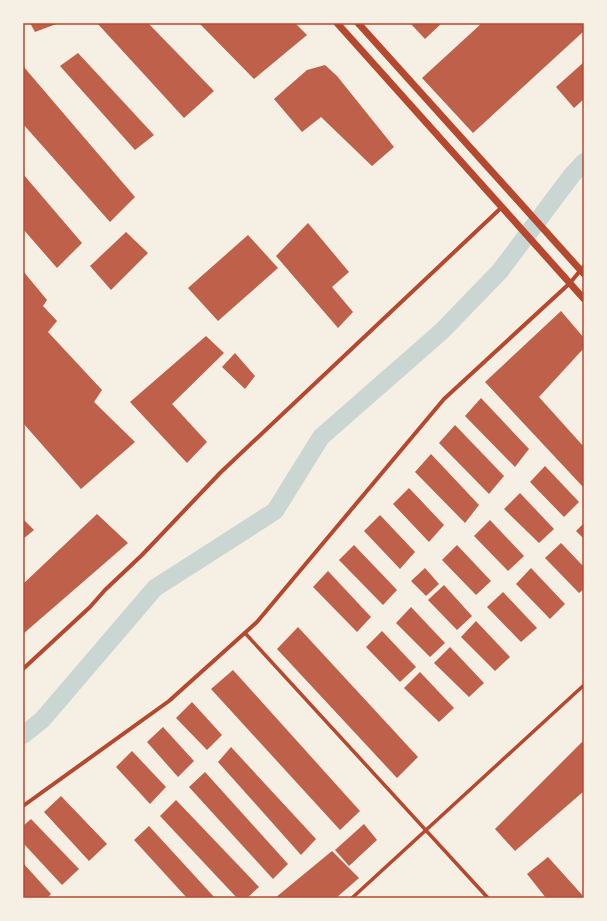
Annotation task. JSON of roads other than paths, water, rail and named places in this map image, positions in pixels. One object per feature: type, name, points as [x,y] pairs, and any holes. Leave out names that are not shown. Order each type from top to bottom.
[{"type":"main road","points":[[337,23],[584,299]]},
{"type":"main road","points":[[358,23],[564,252],[583,270]]},
{"type":"street","points":[[23,669],[90,607],[100,594],[142,555],[220,473],[502,207]]},
{"type":"street","points":[[23,806],[169,700],[257,622],[444,399],[570,284],[583,270]]},
{"type":"street","points":[[245,633],[488,898]]},
{"type":"street","points":[[352,898],[584,685]]},
{"type":"waterway","points":[[23,735],[42,720],[155,588],[275,511],[321,437],[442,331],[500,271],[572,175],[584,162]]}]
